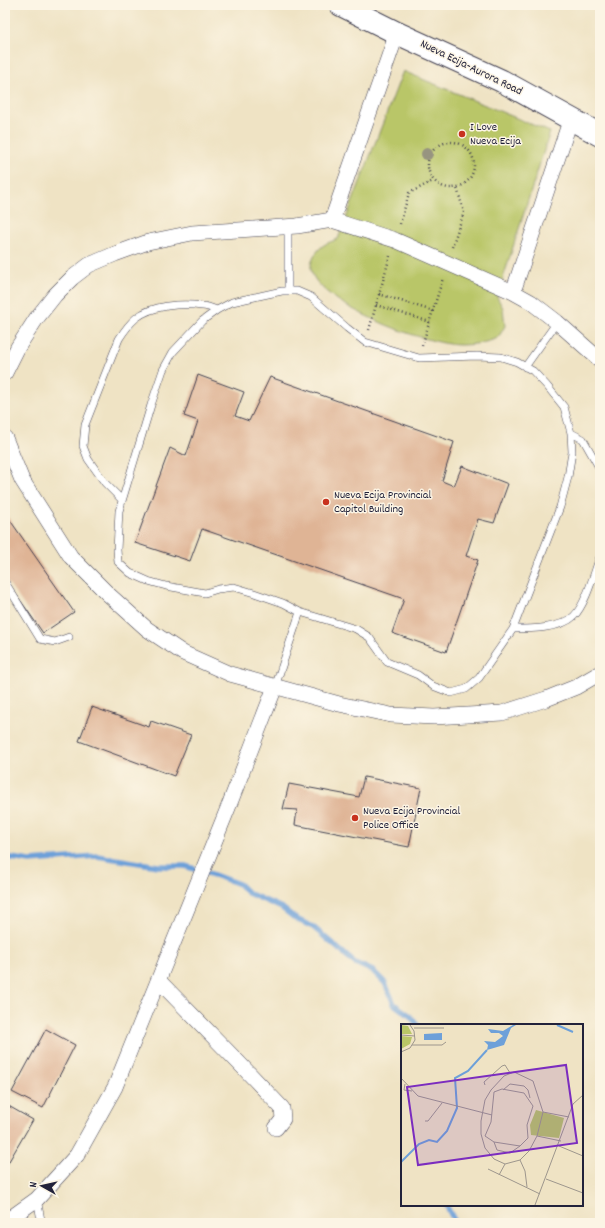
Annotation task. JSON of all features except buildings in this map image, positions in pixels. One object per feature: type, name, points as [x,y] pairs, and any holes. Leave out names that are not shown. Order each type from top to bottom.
[{"type":"main road","name":"Nueva Ecija-Aurora Road","points":[[341,5],[397,33],[502,81],[600,135]]},
{"type":"street","points":[[332,220],[397,33]]},
{"type":"street","points":[[513,292],[571,118]]},
{"type":"street","points":[[5,373],[18,347],[36,319],[55,295],[72,278],[90,265],[148,242],[192,233],[288,227],[332,220],[395,240],[513,292],[531,302],[557,322],[600,360]]},
{"type":"street","points":[[5,438],[22,480],[71,557],[108,594],[147,629],[183,653],[230,674],[338,704],[391,715],[441,717],[502,713],[546,699],[576,687],[600,673]]},
{"type":"street","points":[[5,1222],[37,1200],[77,1155],[115,1087],[159,981],[275,687]]},
{"type":"street","points":[[159,981],[282,1108],[283,1119],[276,1128]]},
{"type":"lane","points":[[288,227],[288,291]]},
{"type":"lane","points":[[282,291],[297,291],[311,297],[365,342],[419,358],[447,356],[501,357],[517,362],[533,371],[564,407],[571,433],[572,452],[568,477],[560,507],[513,629],[479,678],[466,689],[451,693],[433,686],[418,675],[387,662],[369,637],[356,629],[300,612],[254,593],[234,588],[205,593],[148,581],[130,573],[118,562],[117,550],[119,511],[151,405],[166,364],[173,352],[187,336],[216,310],[232,302],[282,291]]},
{"type":"lane","points":[[122,500],[105,483],[88,459],[83,446],[85,425],[119,339],[127,327],[137,317],[148,311],[165,306],[187,305],[203,306],[216,310]]},
{"type":"lane","points":[[525,367],[557,322]]},
{"type":"lane","points":[[571,433],[583,440],[600,469]]},
{"type":"lane","points":[[513,629],[531,629],[554,625],[568,620],[575,615],[583,604],[600,557]]},
{"type":"lane","points":[[5,582],[40,639],[55,642],[69,637]]},
{"type":"lane","points":[[275,687],[300,612]]},
{"type":"lane","points":[[37,1200],[41,1220],[40,1223]]},
{"type":"path","points":[[449,142],[457,143],[465,147],[471,153],[474,162],[470,178],[457,188],[444,188],[438,185],[429,174],[427,166],[429,157],[440,144],[449,142]]},
{"type":"path","points":[[379,294],[433,311]]},
{"type":"path","points":[[376,305],[430,322]]},
{"type":"green space","points":[[403,71],[550,132],[497,297],[503,308],[505,326],[498,338],[493,340],[474,344],[455,345],[424,338],[391,327],[351,308],[333,297],[319,284],[311,272],[313,259],[319,249],[322,246],[338,239]]},
{"type":"waterway","points":[[5,857],[30,861],[97,856],[158,866],[185,866],[239,884],[248,893],[282,908],[296,919],[313,927],[355,963],[373,971],[385,983],[394,1004],[409,1015],[417,1024]]},
{"type":"waterway","points":[[447,1206],[457,1223]]},
{"type":"place","name":"I Love Nueva Ecija","points":[[462,134]]},
{"type":"place","name":"Nueva Ecija Provincial Capitol Building","points":[[326,502]]},
{"type":"place","name":"Nueva Ecija Provincial Police Office","points":[[355,818]]}]
